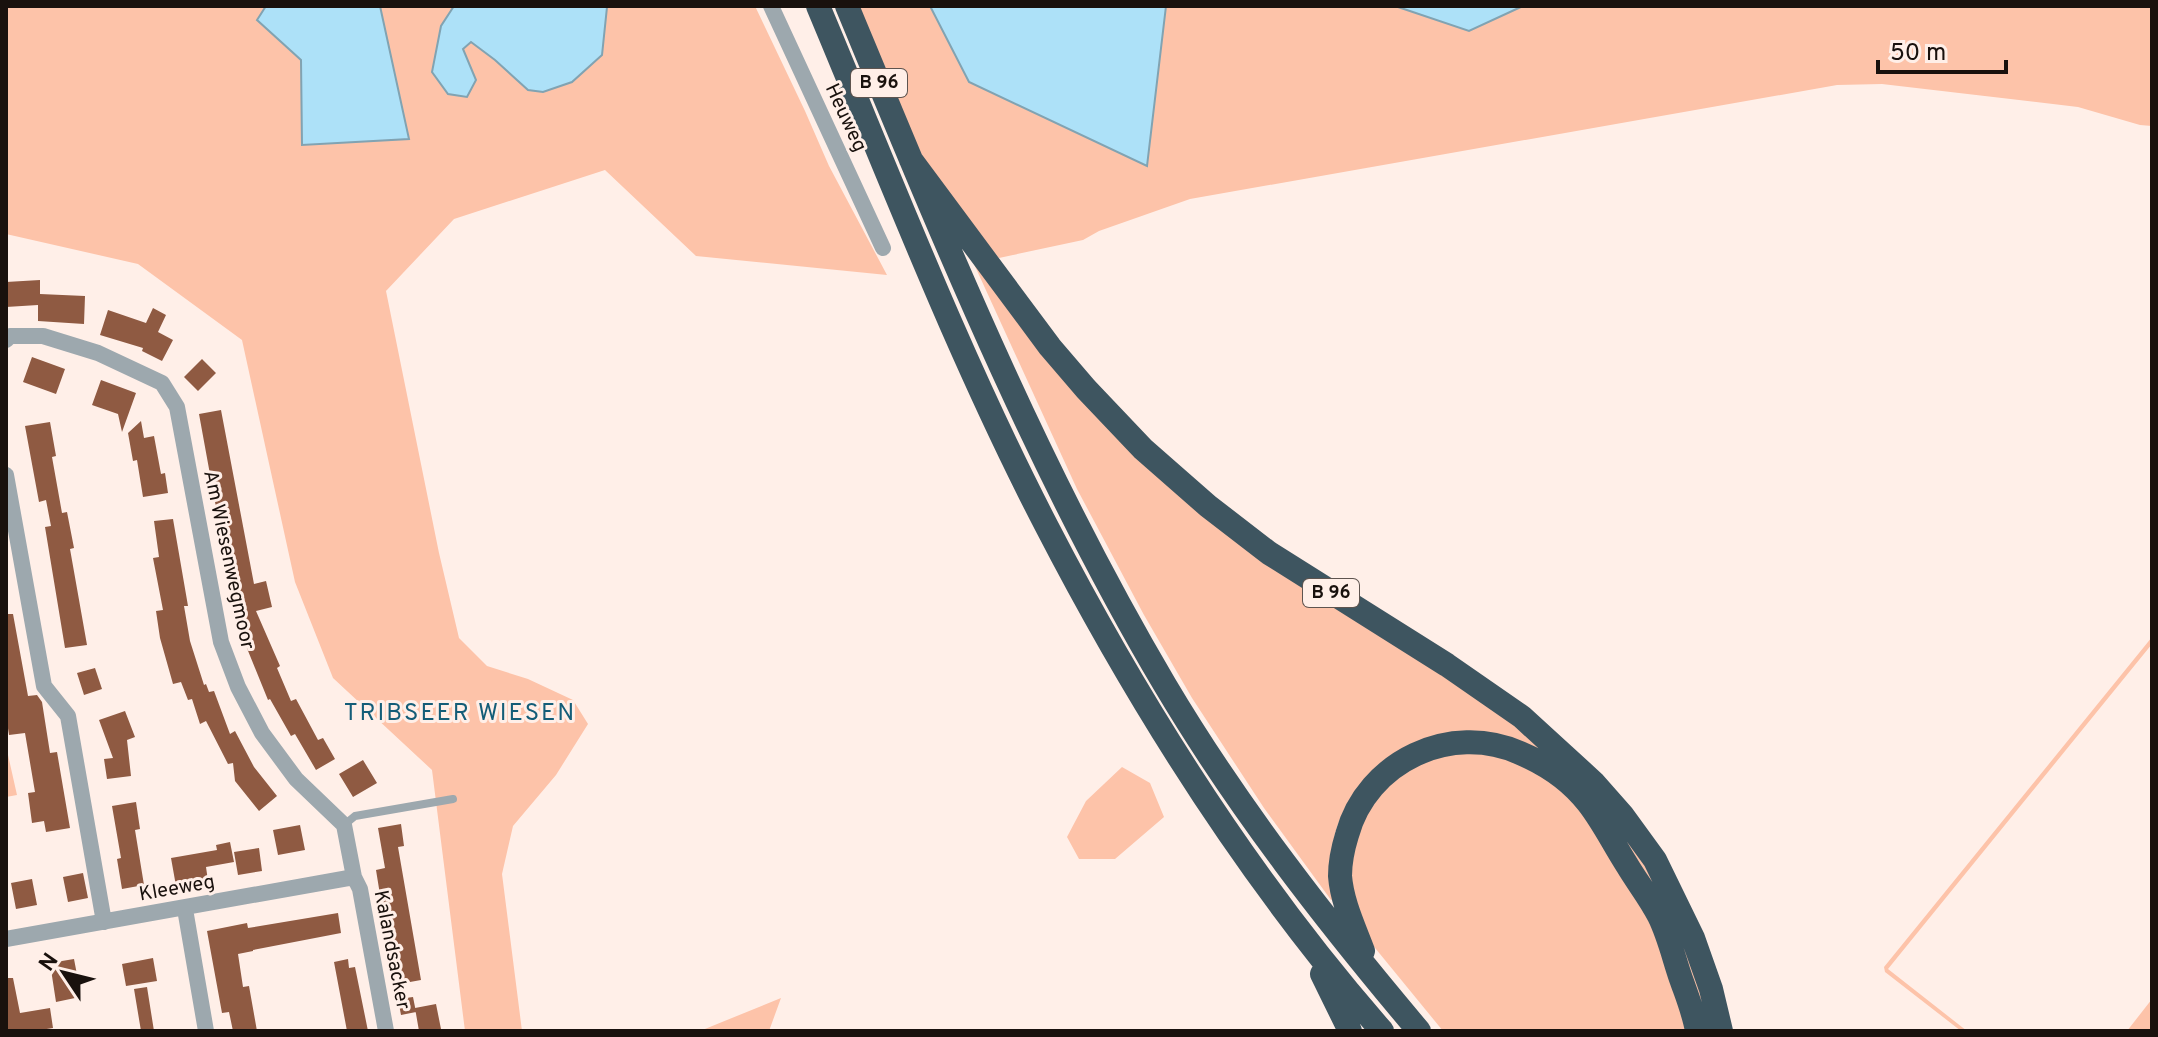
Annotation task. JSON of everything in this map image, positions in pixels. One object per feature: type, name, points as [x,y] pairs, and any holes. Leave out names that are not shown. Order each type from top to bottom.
[{"type":"highway","name":"B 96","points":[[818,6],[958,339],[1045,523],[1095,616],[1191,778],[1260,877],[1382,1031]]},
{"type":"highway","name":"B 96","points":[[847,6],[1024,417],[1117,601],[1213,761],[1283,860],[1419,1031]]},
{"type":"highway","name":"B 96","points":[[911,160],[1050,347],[1143,449],[1208,506],[1269,553],[1447,665],[1522,717],[1593,782],[1655,860],[1693,938],[1711,989],[1721,1031]]},
{"type":"highway","name":"B 96","points":[[1373,976],[1345,903],[1340,876],[1350,823],[1363,798],[1382,776],[1408,757],[1431,747],[1460,742],[1486,743],[1519,752],[1546,766],[1588,804],[1659,917],[1697,1031]]},
{"type":"highway","points":[[1297,925],[1350,1031]]},
{"type":"street","name":"Heuweg","points":[[771,6],[883,248]]},
{"type":"street","name":"Am Wiesenwegmoor","points":[[6,340],[10,336],[43,336],[98,353],[162,383],[177,407],[221,642],[238,687],[262,733],[296,779],[344,825]]},
{"type":"street","points":[[6,475],[44,686],[68,716],[104,922]]},
{"type":"street","points":[[344,825],[354,877]]},
{"type":"street","name":"Kleeweg","points":[[6,939],[354,877]]},
{"type":"street","name":"Kalandsacker","points":[[354,877],[360,889],[386,1031]]},
{"type":"street","points":[[185,909],[206,1031]]},
{"type":"lane","points":[[344,825],[355,816],[453,799]]},
{"type":"shaded area","points":[[6,6],[755,6],[829,166],[887,275],[696,256],[605,170],[454,219],[386,291],[459,638],[487,666],[528,679],[573,700],[588,724],[556,775],[513,826],[502,874],[522,1031],[465,1031],[432,770],[333,678],[295,582],[242,340],[138,264],[6,234]]},
{"type":"shaded area","points":[[847,6],[930,6],[969,82],[1147,166],[1166,6],[1395,6],[1469,31],[1523,6],[2152,6],[2152,126],[2078,107],[1882,84],[1837,85],[1190,199],[1099,231],[1083,240],[999,258],[911,160]]},
{"type":"shaded area","points":[[963,240],[1076,390],[1126,443],[1198,508],[1264,557],[1499,712],[1543,744],[1583,781],[1630,839],[1669,904],[1694,959],[1712,1031],[1704,1031],[1677,938],[1656,893],[1638,864],[1576,781],[1552,761],[1522,745],[1490,736],[1458,735],[1427,740],[1398,752],[1373,771],[1352,796],[1334,836],[1334,899],[1331,900],[1264,808],[1192,698],[1144,615],[1077,489]]},
{"type":"shaded area","points":[[2152,637],[2152,644],[1888,969],[1967,1031],[1961,1031],[1885,972],[1884,967]]},
{"type":"shaded area","points":[[6,746],[17,795],[6,797]]},
{"type":"shaded area","points":[[1480,749],[1537,768],[1585,814],[1656,926],[1689,1031],[1443,1031],[1371,943],[1350,898],[1353,826],[1407,764]]},
{"type":"shaded area","points":[[1122,767],[1150,783],[1164,817],[1115,859],[1079,859],[1067,837],[1086,801]]},
{"type":"shaded area","points":[[781,998],[769,1031],[700,1031]]},
{"type":"shaded area","points":[[2152,999],[2152,1031],[2127,1031]]},
{"type":"water","points":[[266,6],[380,6],[409,139],[302,145],[301,60],[257,20]]},
{"type":"water","points":[[454,6],[605,6],[602,55],[572,82],[543,92],[528,90],[471,42],[463,49],[476,80],[467,97],[448,94],[432,72],[441,26]]},
{"type":"water","points":[[930,6],[1166,6],[1147,166],[969,82]]},
{"type":"water","points":[[1395,6],[1523,6],[1469,31]]},
{"type":"building","points":[[40,280],[40,294],[85,296],[84,324],[38,321],[38,305],[6,307],[6,282]]},
{"type":"building","points":[[153,308],[166,315],[158,332],[173,340],[162,361],[142,351],[143,348],[100,335],[108,310],[146,323]]},
{"type":"building","points":[[32,357],[65,369],[56,394],[23,382]]},
{"type":"building","points":[[202,359],[216,373],[198,391],[184,377]]},
{"type":"building","points":[[101,380],[136,393],[122,432],[118,414],[92,405]]},
{"type":"building","points":[[221,410],[254,584],[266,581],[272,607],[256,611],[280,666],[277,668],[291,701],[296,699],[318,740],[323,738],[335,759],[316,770],[295,734],[291,736],[268,700],[242,636],[199,414]]},
{"type":"building","points":[[141,421],[144,438],[154,436],[168,493],[143,497],[137,460],[133,461],[128,433]]},
{"type":"building","points":[[50,422],[56,456],[52,457],[62,513],[67,512],[74,548],[70,549],[87,645],[65,648],[45,527],[51,526],[46,500],[39,502],[25,426]]},
{"type":"building","points":[[173,519],[188,606],[184,606],[190,641],[204,685],[209,692],[214,691],[230,734],[235,731],[254,767],[277,796],[259,811],[235,781],[233,763],[228,764],[206,721],[200,724],[192,699],[188,700],[181,682],[173,684],[160,638],[156,611],[163,610],[153,558],[159,557],[154,521]]},
{"type":"building","points":[[6,614],[13,614],[28,696],[37,695],[42,702],[50,753],[57,752],[70,828],[46,832],[44,821],[32,823],[28,793],[35,792],[25,733],[9,735],[6,715]]},
{"type":"building","points":[[95,668],[102,689],[84,695],[77,673]]},
{"type":"building","points":[[125,711],[135,737],[127,740],[131,776],[107,779],[104,759],[113,758],[99,720]]},
{"type":"building","points":[[363,760],[377,783],[353,797],[339,774]]},
{"type":"building","points":[[136,802],[140,829],[135,830],[144,885],[122,889],[117,859],[121,858],[112,806]]},
{"type":"building","points":[[401,824],[404,846],[398,847],[421,980],[399,984],[376,870],[385,868],[378,828]]},
{"type":"building","points":[[300,825],[305,850],[278,855],[273,830]]},
{"type":"building","points":[[230,842],[234,862],[206,867],[208,881],[176,886],[171,858],[217,850],[216,845]]},
{"type":"building","points":[[259,848],[262,871],[238,875],[234,852]]},
{"type":"building","points":[[83,873],[88,898],[68,902],[63,877]]},
{"type":"building","points":[[32,879],[37,905],[16,909],[11,883]]},
{"type":"building","points":[[338,913],[341,933],[238,954],[243,987],[249,986],[257,1031],[233,1031],[229,1012],[222,1013],[207,931],[247,923],[248,928]]},
{"type":"building","points":[[153,958],[157,981],[126,986],[122,964]]},
{"type":"building","points":[[74,959],[79,985],[73,986],[75,998],[56,1002],[50,963]]},
{"type":"building","points":[[348,959],[349,968],[355,967],[368,1031],[347,1031],[334,962]]},
{"type":"building","points":[[6,978],[13,978],[20,1013],[50,1008],[53,1028],[6,1031]]},
{"type":"building","points":[[147,987],[154,1031],[141,1031],[134,989]]},
{"type":"building","points":[[413,997],[416,1012],[401,1015],[398,999]]},
{"type":"building","points":[[436,1004],[441,1029],[419,1031],[415,1008]]},
{"type":"district","name":"TRIBSEER WIESEN","points":[[460,714]]}]
